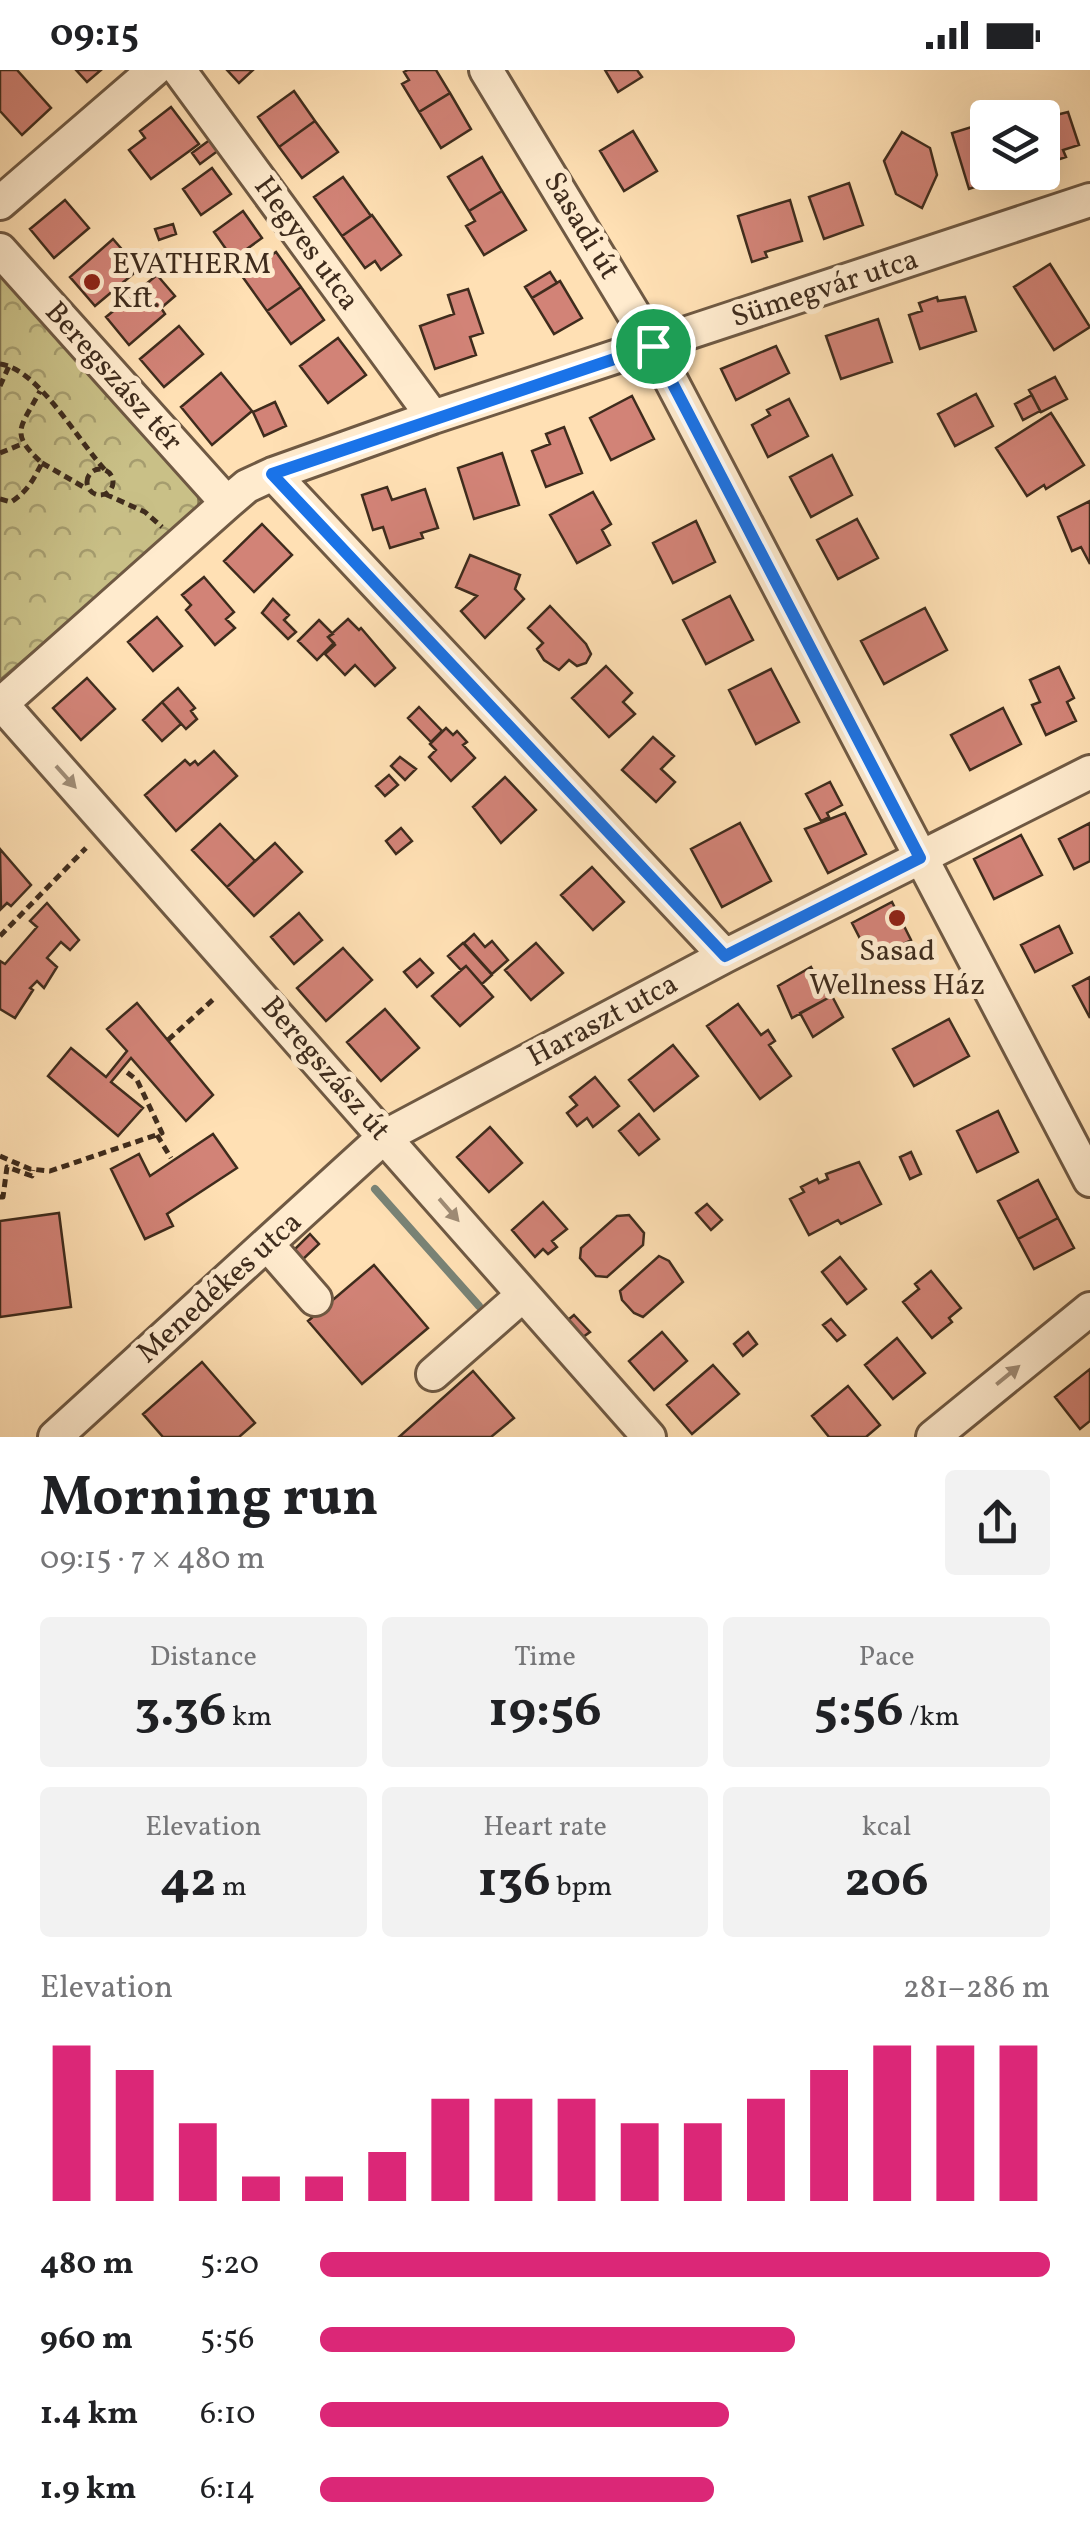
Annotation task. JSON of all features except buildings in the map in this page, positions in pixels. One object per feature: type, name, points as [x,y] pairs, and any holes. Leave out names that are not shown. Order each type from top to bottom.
[{"type":"street","points":[[0,203],[154,70]]},
{"type":"street","name":"Hegyes utca","points":[[179,70],[433,418]]},
{"type":"street","name":"Sasadi út","points":[[495,73],[653,346],[1090,1180]]},
{"type":"street","name":"Sümegvár utca","points":[[0,704],[247,486],[272,474],[1090,200]]},
{"type":"street","name":"Beregszász tér","points":[[0,250],[227,503]]},
{"type":"street","points":[[272,474],[725,956]]},
{"type":"street","name":"Beregszász út","points":[[0,704],[649,1437]]},
{"type":"street","name":"Haraszt utca","points":[[384,1137],[725,956],[1090,772]]},
{"type":"street","name":"Menedékes utca","points":[[56,1437],[384,1137]]},
{"type":"street","points":[[268,1245],[315,1299]]},
{"type":"street","points":[[433,1374],[523,1295]]},
{"type":"street","points":[[933,1437],[1090,1309]]},
{"type":"path","points":[[0,364],[17,368],[40,390],[107,472],[112,480],[105,494]]},
{"type":"path","points":[[0,386],[9,366]]},
{"type":"path","points":[[40,390],[19,431],[22,444],[42,462],[90,491],[144,512],[163,529]]},
{"type":"path","points":[[0,454],[22,444]]},
{"type":"path","points":[[0,500],[11,502],[21,496],[42,462]]},
{"type":"path","points":[[90,491],[90,473],[107,472]]},
{"type":"path","points":[[0,936],[86,848]]},
{"type":"path","points":[[168,1040],[216,997]]},
{"type":"path","points":[[0,1156],[33,1170],[63,1169],[162,1133],[137,1080],[124,1070]]},
{"type":"path","points":[[137,1080],[142,1073]]},
{"type":"path","points":[[157,1135],[171,1158]]},
{"type":"path","points":[[0,1197],[6,1166],[24,1176],[32,1176],[33,1170]]},
{"type":"green space","points":[[0,260],[197,494],[199,502],[187,522],[0,680]]},
{"type":"waterway","points":[[375,1189],[479,1306]]},
{"type":"place","name":"EVATHERM Kft.","points":[[92,282]]},
{"type":"place","name":"Sasad Wellness Ház","points":[[897,918]]},
{"type":"route","points":[[653,346],[920,858],[725,956],[272,474],[653,346]]}]
